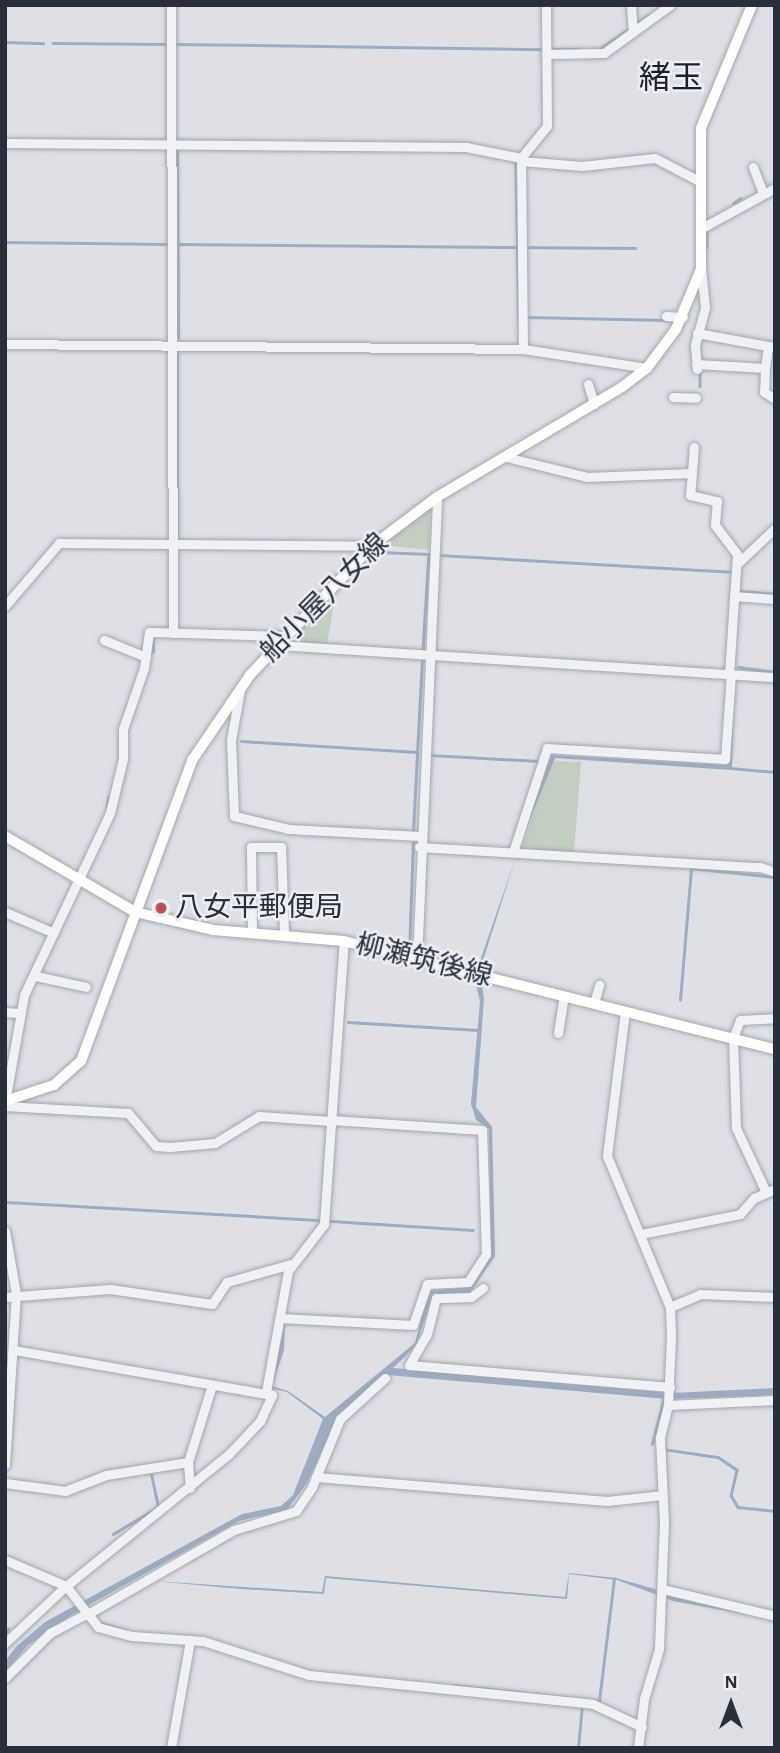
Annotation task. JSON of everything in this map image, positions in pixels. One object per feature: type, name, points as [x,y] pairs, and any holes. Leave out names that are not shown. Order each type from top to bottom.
[{"type":"main road","name":"船小屋八女線","points":[[5,1102],[54,1085],[80,1060],[192,759],[240,688],[372,546],[438,497],[594,404],[647,368],[683,317],[701,269],[697,180],[709,101],[747,27],[752,5]]},
{"type":"main road","name":"柳瀬筑後線","points":[[5,836],[135,912],[213,930],[344,940],[775,1049]]},
{"type":"street","points":[[171,5],[173,633]]},
{"type":"street","points":[[523,349],[520,159],[547,126],[546,5]]},
{"type":"street","points":[[631,5],[633,32]]},
{"type":"street","points":[[546,54],[604,54],[670,5]]},
{"type":"street","points":[[5,143],[466,147],[520,159],[583,166],[655,158],[697,180]]},
{"type":"street","points":[[753,167],[763,193]]},
{"type":"street","points":[[700,229],[775,188]]},
{"type":"street","points":[[701,269],[705,307],[697,333],[696,367],[765,368]]},
{"type":"street","points":[[666,316],[683,317]]},
{"type":"street","points":[[697,333],[772,346],[765,368],[764,392],[775,399]]},
{"type":"street","points":[[5,344],[523,349],[647,368]]},
{"type":"street","points":[[588,384],[594,404]]},
{"type":"street","points":[[673,397],[696,398]]},
{"type":"street","points":[[513,852],[547,748],[726,759],[738,563],[715,525],[717,501],[690,495],[694,447]]},
{"type":"street","points":[[506,457],[587,477],[692,473]]},
{"type":"street","points":[[417,960],[419,836],[438,497]]},
{"type":"street","points":[[738,563],[775,528]]},
{"type":"street","points":[[5,606],[59,543],[372,546]]},
{"type":"street","points":[[734,596],[775,598]]},
{"type":"street","points":[[280,1318],[413,1325],[423,1287],[468,1282],[486,1254],[482,1130],[259,1116],[215,1143],[170,1147],[156,1146],[128,1114],[5,1102],[18,1013],[110,813],[111,791],[123,759],[124,729],[146,657],[149,632],[282,640],[428,656],[775,677]]},
{"type":"street","points":[[104,640],[146,657]]},
{"type":"street","points":[[240,688],[231,740],[234,816],[289,829],[419,836]]},
{"type":"street","points":[[252,932],[251,848],[281,847],[285,935]]},
{"type":"street","points":[[419,847],[760,867],[775,872]]},
{"type":"street","points":[[5,912],[54,933]]},
{"type":"street","points":[[5,1643],[66,1586],[190,1488],[260,1421],[271,1402],[266,1392],[291,1264],[324,1224],[344,940]]},
{"type":"street","points":[[36,976],[86,987]]},
{"type":"street","points":[[594,1003],[599,985]]},
{"type":"street","points":[[558,1033],[564,996]]},
{"type":"street","points":[[625,1011],[607,1156],[670,1307],[670,1387],[660,1438],[663,1495],[662,1589],[657,1663],[645,1691],[638,1748]]},
{"type":"street","points":[[5,1012],[18,1013]]},
{"type":"street","points":[[641,1234],[740,1214],[770,1189],[736,1128],[733,1038],[740,1020],[775,1018]]},
{"type":"street","points":[[5,1231],[16,1294],[15,1350],[5,1465]]},
{"type":"street","points":[[5,1297],[16,1294],[110,1289],[212,1304],[227,1282],[291,1264]]},
{"type":"street","points":[[482,1288],[471,1297],[436,1298],[427,1334],[409,1365],[670,1387]]},
{"type":"street","points":[[670,1307],[699,1294],[775,1297]]},
{"type":"street","points":[[15,1350],[266,1392]]},
{"type":"street","points":[[5,1678],[42,1640],[85,1613],[234,1530],[290,1516],[316,1477],[340,1419],[385,1378]]},
{"type":"street","points":[[190,1488],[188,1462],[212,1385]]},
{"type":"street","points":[[668,1405],[775,1400]]},
{"type":"street","points":[[5,1483],[65,1491],[106,1475],[188,1462]]},
{"type":"street","points":[[316,1477],[607,1502],[663,1495]]},
{"type":"street","points":[[5,1560],[66,1586],[99,1628],[132,1636],[190,1640],[309,1675],[593,1704],[642,1727]]},
{"type":"street","points":[[662,1589],[775,1616]]},
{"type":"street","points":[[31,1600],[42,1607]]},
{"type":"street","points":[[171,1748],[190,1640]]},
{"type":"green space","points":[[430,508],[429,550],[381,545]]},
{"type":"green space","points":[[336,591],[327,644],[287,642]]},
{"type":"green space","points":[[552,761],[581,762],[574,852],[522,849]]},
{"type":"water","points":[[176,149],[179,149],[180,339],[176,339]]},
{"type":"water","points":[[176,351],[179,351],[179,539],[176,539]]},
{"type":"water","points":[[734,679],[732,770],[555,758],[519,847],[551,755],[727,765]]},
{"type":"water","points":[[516,857],[480,970],[484,999],[476,1107],[492,1127],[495,1256],[470,1293],[433,1294],[416,1346],[393,1368],[673,1393],[775,1388],[775,1395],[667,1399],[387,1375],[339,1416],[307,1483],[287,1510],[239,1521],[73,1614],[28,1645],[5,1672],[5,1661],[17,1646],[45,1622],[242,1514],[281,1506],[293,1495],[323,1419],[287,1392],[270,1388],[285,1323],[284,1350],[272,1386],[288,1391],[325,1417],[415,1343],[428,1291],[471,1287],[476,1281],[491,1254],[489,1129],[476,1120],[471,1104],[480,1001],[474,978]]},
{"type":"water","points":[[569,1573],[616,1578],[744,1614],[673,1601],[617,1580],[569,1574],[567,1599],[326,1578],[324,1594],[154,1581],[322,1592],[325,1576],[565,1597]]},
{"type":"waterway","points":[[599,49],[649,15]]},
{"type":"waterway","points":[[5,42],[43,43]]},
{"type":"waterway","points":[[53,43],[165,44]]},
{"type":"waterway","points":[[176,44],[544,49]]},
{"type":"waterway","points":[[550,49],[579,49]]},
{"type":"waterway","points":[[516,164],[519,317]]},
{"type":"waterway","points":[[733,203],[741,198]]},
{"type":"waterway","points":[[707,231],[707,247]]},
{"type":"waterway","points":[[5,242],[167,244]]},
{"type":"waterway","points":[[178,244],[635,248]]},
{"type":"waterway","points":[[526,317],[666,320]]},
{"type":"waterway","points":[[700,371],[700,386]]},
{"type":"waterway","points":[[378,552],[429,554],[423,650]]},
{"type":"waterway","points":[[439,555],[731,572]]},
{"type":"waterway","points":[[741,591],[775,594]]},
{"type":"waterway","points":[[153,639],[153,652]]},
{"type":"waterway","points":[[413,831],[422,661]]},
{"type":"waterway","points":[[738,667],[775,672]]},
{"type":"waterway","points":[[241,741],[417,752]]},
{"type":"waterway","points":[[430,755],[537,761]]},
{"type":"waterway","points":[[730,768],[775,772]]},
{"type":"waterway","points":[[107,807],[108,797]]},
{"type":"waterway","points":[[409,954],[413,842]]},
{"type":"waterway","points":[[680,1000],[691,868],[775,877]]},
{"type":"waterway","points":[[348,1022],[478,1030]]},
{"type":"waterway","points":[[7,1202],[321,1220]]},
{"type":"waterway","points":[[331,1221],[473,1230]]},
{"type":"waterway","points":[[652,1444],[664,1397]]},
{"type":"waterway","points":[[663,1449],[718,1457],[737,1470],[731,1495],[738,1507],[775,1511]]},
{"type":"waterway","points":[[113,1534],[158,1507],[151,1473]]},
{"type":"waterway","points":[[453,1685],[599,1701],[614,1579]]},
{"type":"waterway","points":[[98,1622],[128,1631]]},
{"type":"waterway","points":[[5,1634],[8,1629]]},
{"type":"waterway","points":[[578,1748],[582,1705]]},
{"type":"place","name":"八女平郵便局","points":[[161,908]]},
{"type":"district","name":"緒玉","points":[[671,78]]}]
